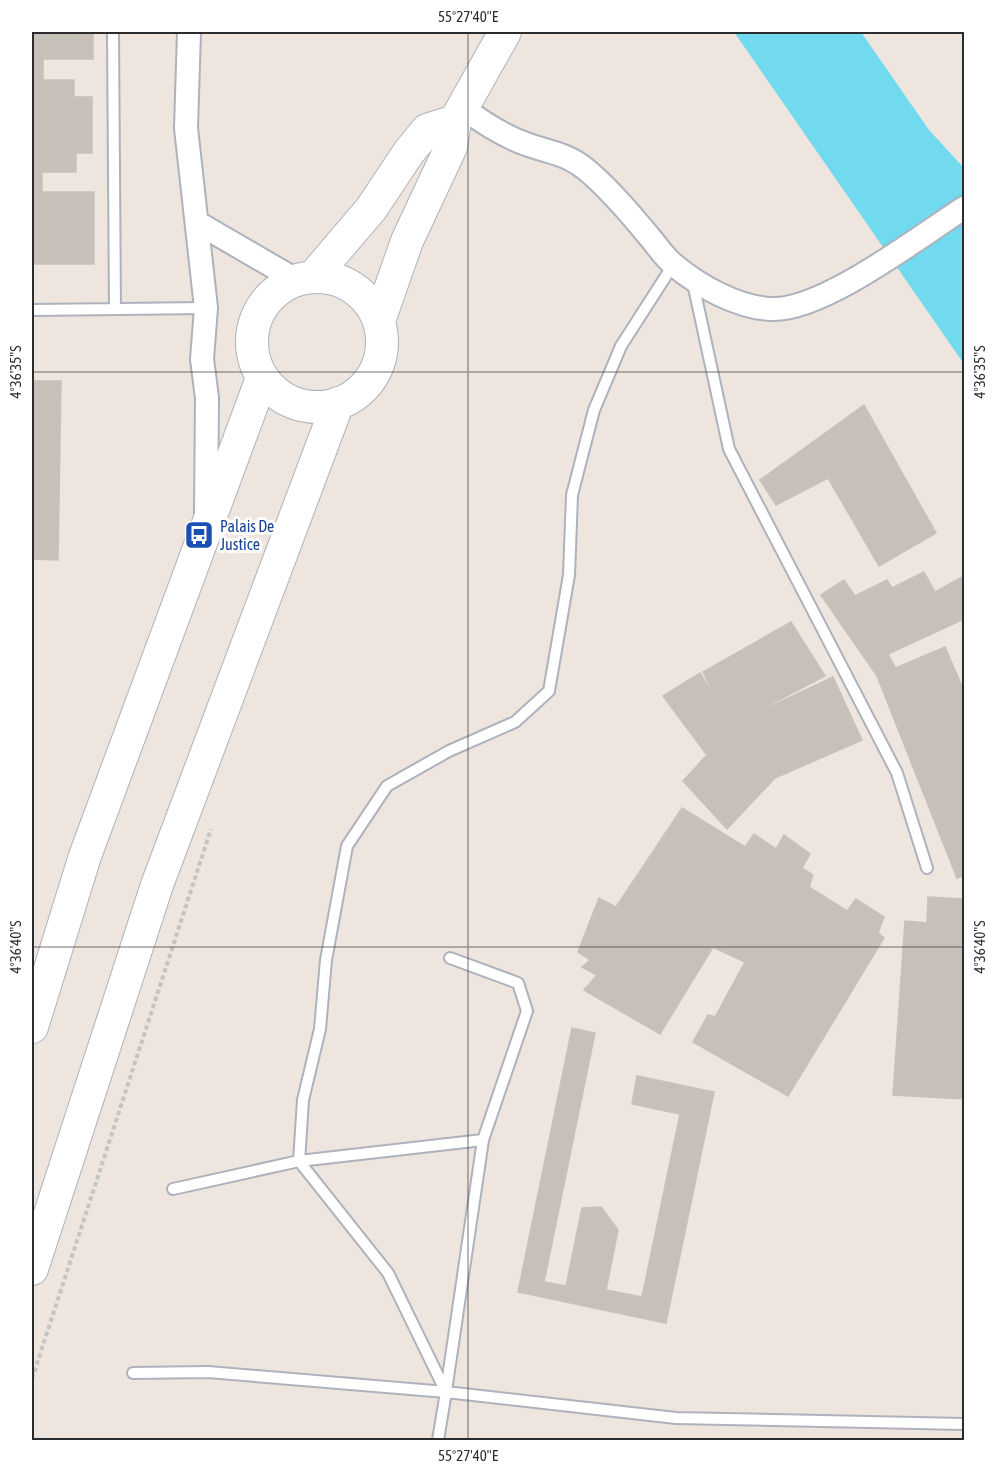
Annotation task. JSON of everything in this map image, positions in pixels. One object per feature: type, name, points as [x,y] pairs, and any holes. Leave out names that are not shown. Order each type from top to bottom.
[{"type":"street","points":[[189,32],[186,128],[206,308],[202,359],[207,398],[206,532]]},
{"type":"street","points":[[379,321],[407,241],[451,147],[459,115],[500,42]]},
{"type":"street","points":[[198,223],[304,278],[346,283],[372,306],[379,321],[382,338],[376,371],[366,385],[353,396],[338,403],[304,406],[274,391],[262,378],[255,362],[252,329],[258,313],[268,299],[281,288],[304,278],[371,209],[409,152],[427,130],[459,115],[526,144],[559,152],[587,170],[626,208],[682,271],[712,291],[742,303],[773,309],[802,304],[836,289],[964,208]]},
{"type":"street","points":[[32,1027],[85,856],[262,378]]},
{"type":"street","points":[[32,1269],[158,885],[338,403]]},
{"type":"lane","points":[[113,32],[115,309]]},
{"type":"lane","points":[[682,271],[729,449],[897,773],[927,868]]},
{"type":"lane","points":[[446,1392],[388,1274],[299,1161],[303,1100],[320,1029],[326,960],[347,846],[387,786],[449,751],[515,722],[549,691],[569,575],[572,495],[594,410],[621,346],[682,271]]},
{"type":"lane","points":[[32,310],[206,308]]},
{"type":"lane","points":[[438,1440],[483,1140],[527,1011],[518,983],[450,958]]},
{"type":"lane","points":[[173,1189],[299,1161],[483,1140]]},
{"type":"lane","points":[[133,1373],[208,1372],[446,1392],[676,1418],[964,1424]]},
{"type":"path","points":[[32,1379],[213,821]]},
{"type":"water","points":[[734,32],[861,32],[929,130],[964,168],[964,364]]},
{"type":"building","points":[[32,32],[93,32],[93,59],[43,59],[43,80],[74,80],[74,97],[92,97],[92,153],[76,153],[76,172],[42,172],[42,192],[94,192],[94,264],[32,264]]},
{"type":"building","points":[[32,381],[61,381],[58,560],[32,559]]},
{"type":"building","points":[[864,405],[936,533],[879,566],[828,478],[776,505],[760,480]]},
{"type":"building","points":[[924,572],[935,592],[964,576],[964,619],[888,654],[895,667],[877,676],[821,595],[844,580],[855,596],[887,580],[892,588]]},
{"type":"building","points":[[791,622],[825,676],[737,722],[833,677],[862,740],[775,778],[727,829],[683,781],[707,755],[663,696],[700,673],[718,702],[703,672]]},
{"type":"building","points":[[945,647],[964,691],[964,876],[957,878],[877,676]]},
{"type":"building","points":[[682,808],[745,847],[754,834],[776,849],[784,835],[810,854],[802,868],[813,875],[809,887],[847,911],[856,899],[884,917],[878,933],[884,938],[788,1096],[693,1042],[708,1015],[715,1017],[745,962],[713,947],[660,1034],[584,990],[597,975],[582,967],[590,960],[578,952],[599,898],[616,907]]},
{"type":"building","points":[[928,897],[964,899],[964,1099],[893,1095],[905,921],[927,923]]},
{"type":"building","points":[[572,1028],[595,1033],[544,1282],[566,1286],[582,1208],[601,1207],[618,1230],[606,1290],[642,1297],[680,1114],[632,1104],[637,1076],[714,1092],[666,1323],[518,1292]]},
{"type":"place","name":"Palais De Justice","points":[[199,535]]}]
